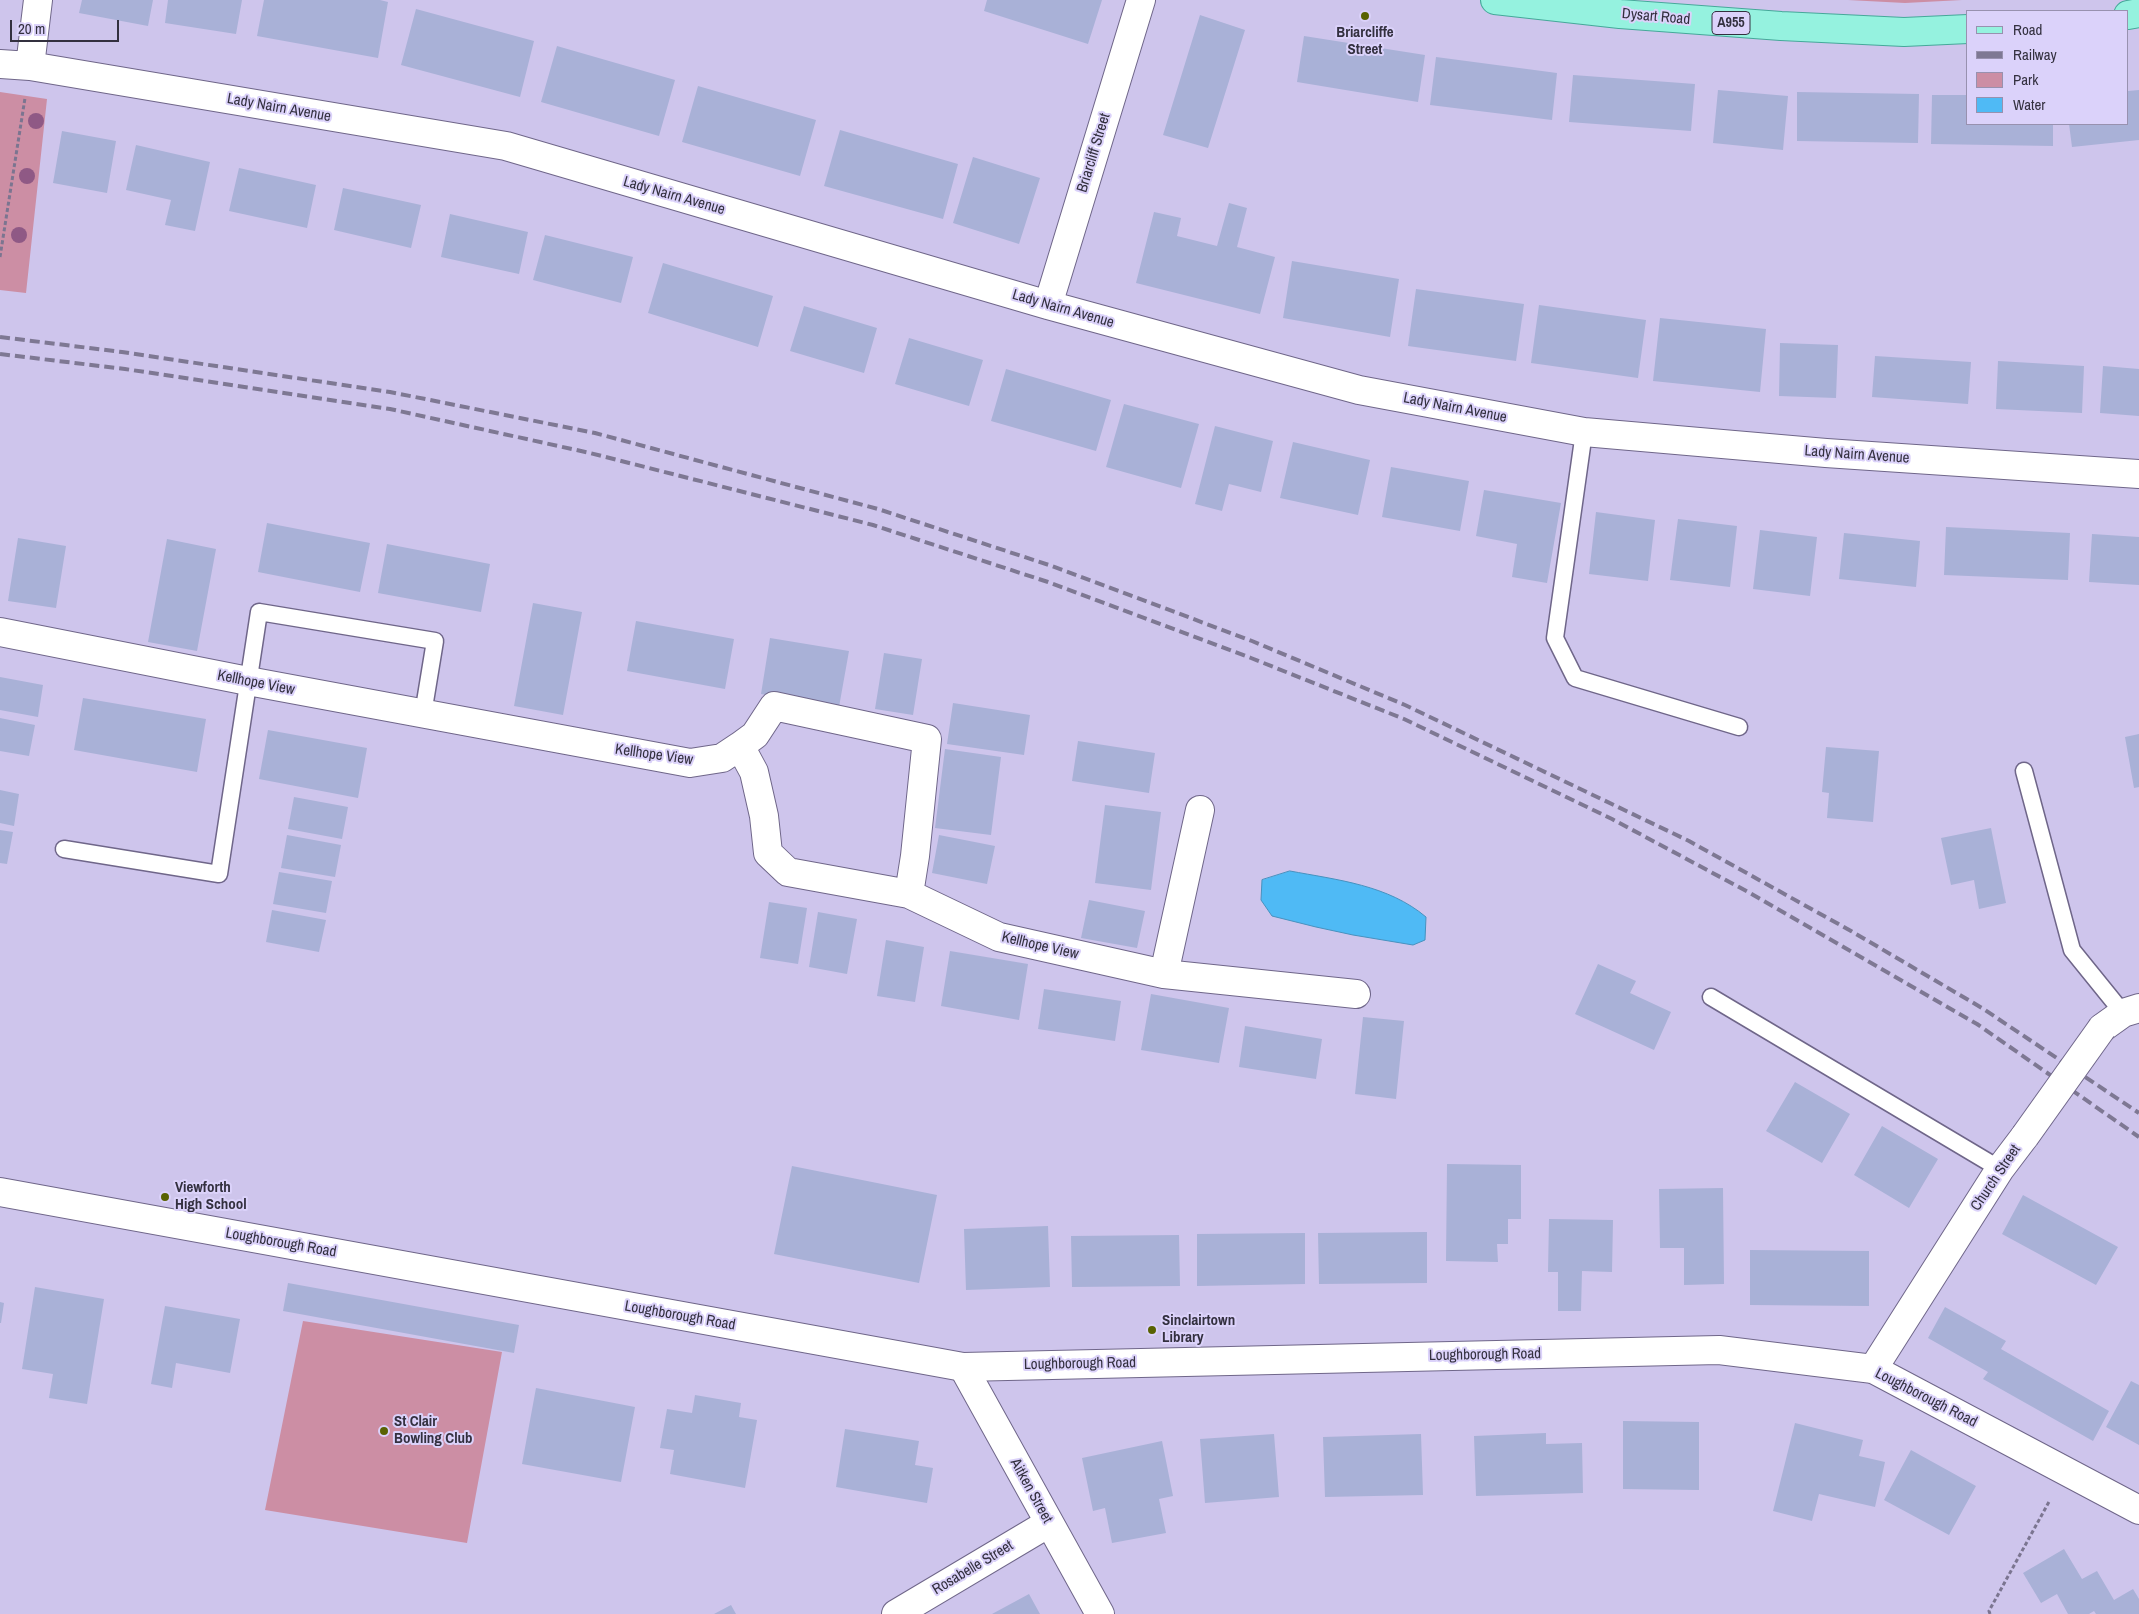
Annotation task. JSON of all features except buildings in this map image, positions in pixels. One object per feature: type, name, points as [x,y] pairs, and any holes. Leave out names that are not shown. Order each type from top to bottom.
[{"type":"main road","name":"Dysart Road","points":[[1495,0],[1620,14],[1781,26],[1904,32],[1966,29]]},
{"type":"street","points":[[30,66],[38,0]]},
{"type":"street","name":"Briarcliff Street","points":[[1048,305],[1141,0]]},
{"type":"street","name":"Lady Nairn Avenue","points":[[0,64],[30,66],[506,146],[1048,305],[1359,390],[1584,432],[1826,453],[2139,474]]},
{"type":"street","name":"Kellhope View","points":[[0,632],[248,682],[690,763],[722,758],[740,746],[754,772],[764,816],[768,853],[788,872],[909,894],[998,937],[1164,974],[1356,994]]},
{"type":"street","points":[[740,746],[755,735],[774,706],[927,740],[915,856],[909,894]]},
{"type":"street","points":[[1164,974],[1200,810]]},
{"type":"street","name":"Church Street","points":[[1873,1369],[2000,1169],[2121,1016]]},
{"type":"street","name":"Loughborough Road","points":[[0,1192],[963,1367],[1719,1350],[1873,1369],[2139,1510]]},
{"type":"street","name":"Aitken Street","points":[[963,1367],[1100,1614]]},
{"type":"street","name":"Rosabelle Street","points":[[896,1614],[1049,1523]]},
{"type":"lane","points":[[1584,432],[1555,638],[1575,678],[1739,727]]},
{"type":"lane","points":[[64,849],[220,874],[259,612],[435,641],[423,714]]},
{"type":"lane","points":[[2024,771],[2072,950],[2121,1016]]},
{"type":"lane","points":[[1711,997],[2000,1169]]},
{"type":"path","points":[[0,257],[30,66]]},
{"type":"path","points":[[1990,1614],[1989,1611],[2066,1471]]},
{"type":"green space","points":[[1848,0],[1962,0],[1905,3]]},
{"type":"green space","points":[[0,92],[47,99],[26,293],[0,290]]},
{"type":"green space","name":"St Clair Bowling Club","points":[[303,1321],[502,1352],[467,1543],[265,1510]]},
{"type":"water","points":[[1290,871],[1362,885],[1411,906],[1426,917],[1425,940],[1413,945],[1353,935],[1272,916],[1261,900],[1262,880]]},
{"type":"railway","points":[[0,337],[122,352],[390,392],[595,433],[878,509],[1052,566],[1252,641],[1405,705],[1689,841],[1851,931],[1982,1008],[2139,1113]]},
{"type":"railway","points":[[0,354],[125,369],[390,409],[590,453],[873,525],[1048,582],[1251,658],[1404,719],[1612,819],[1750,893],[1977,1024],[2139,1137]]},
{"type":"place","name":"Briarcliffe Street","points":[[1365,16]]},
{"type":"place","name":"Viewforth High School","points":[[165,1197]]},
{"type":"place","name":"Sinclairtown Library","points":[[1152,1330]]},
{"type":"place","name":"St Clair Bowling Club","points":[[384,1431]]}]
